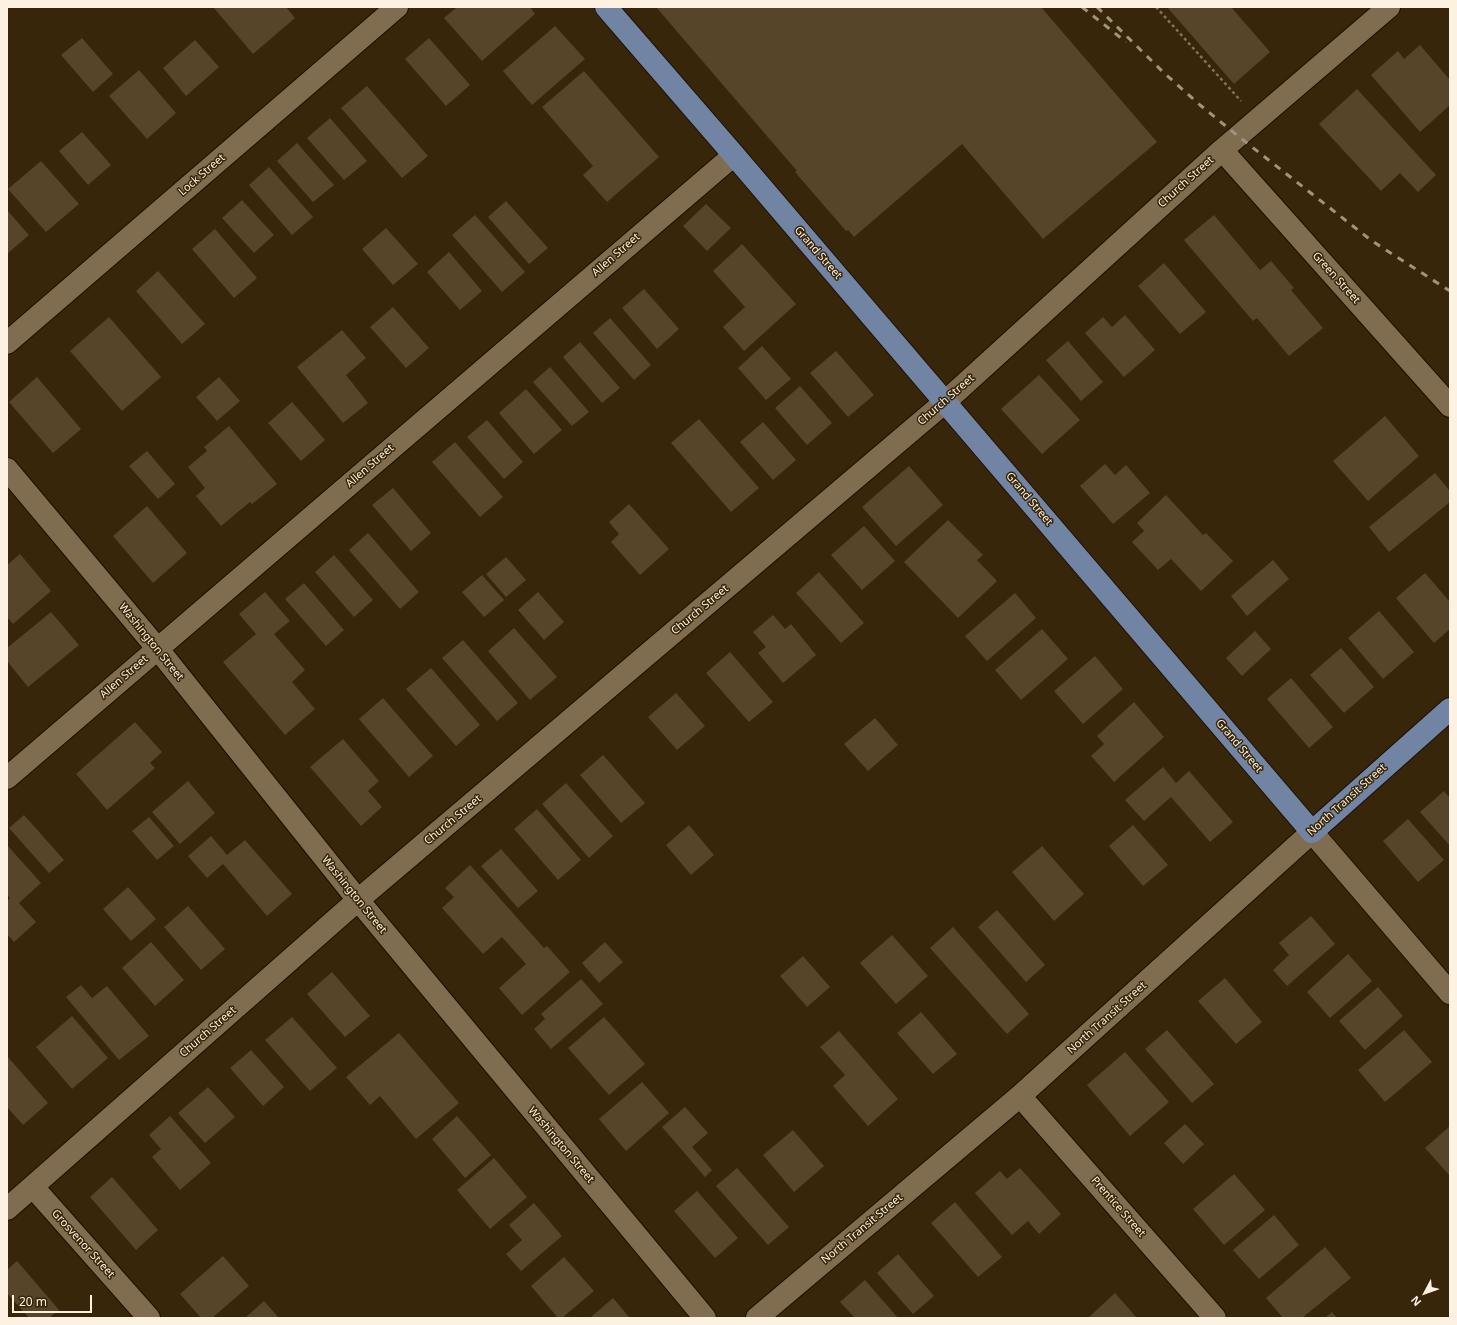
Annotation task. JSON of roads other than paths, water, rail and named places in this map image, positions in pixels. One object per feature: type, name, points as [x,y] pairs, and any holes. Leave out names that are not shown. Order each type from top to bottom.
[{"type":"main road","name":"Grand Street","points":[[606,7],[946,402],[1312,832]]},
{"type":"main road","name":"North Transit Street","points":[[1312,832],[1450,709]]},
{"type":"street","name":"Lock Street","points":[[7,342],[397,7]]},
{"type":"street","name":"Church Street","points":[[7,1209],[358,900],[946,402],[1222,150],[1389,7]]},
{"type":"street","name":"Green Street","points":[[1222,150],[1450,406]]},
{"type":"street","name":"Allen Street","points":[[7,778],[734,155]]},
{"type":"street","name":"Washington Street","points":[[7,469],[157,648],[358,900],[705,1318]]},
{"type":"street","name":"Grand Street","points":[[1312,832],[1450,993]]},
{"type":"street","name":"North Transit Street","points":[[757,1318],[1020,1096],[1312,832]]},
{"type":"street","name":"Prentice Street","points":[[1020,1096],[1215,1318]]},
{"type":"street","name":"Grosvenor Street","points":[[32,1187],[149,1318]]},
{"type":"railway","points":[[1082,7],[1126,42]]},
{"type":"railway","points":[[1097,7],[1163,72],[1238,136],[1372,241],[1450,291]]}]
